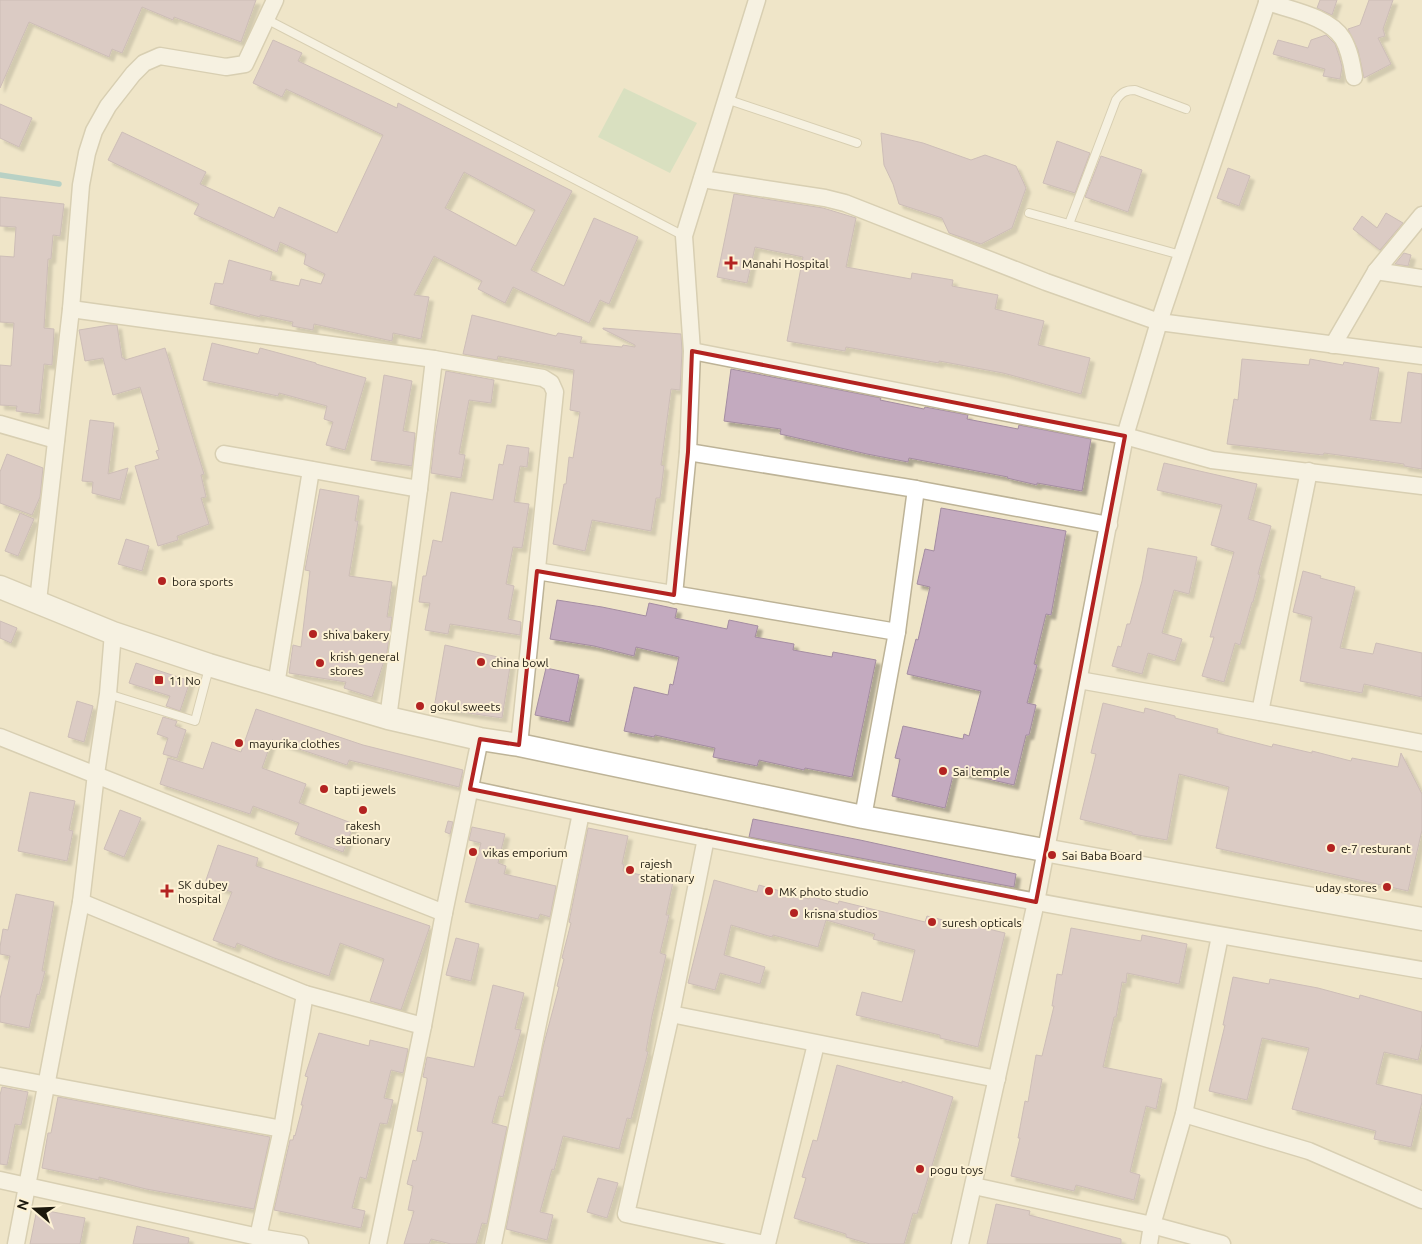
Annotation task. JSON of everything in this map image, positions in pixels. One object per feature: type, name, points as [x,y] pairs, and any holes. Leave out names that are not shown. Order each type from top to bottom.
[{"type":"street","points":[[38,601],[71,309],[82,184],[87,153],[94,131],[108,106],[144,63],[160,56],[226,67],[245,64],[275,0]]},
{"type":"street","points":[[674,595],[688,452],[692,351],[684,236],[757,0]]},
{"type":"street","points":[[960,1244],[1036,902],[1125,436],[1181,255],[1268,1],[1333,27],[1343,39],[1349,53],[1354,77]]},
{"type":"street","points":[[702,178],[845,203],[1046,282],[1159,322],[1422,356]]},
{"type":"street","points":[[1333,345],[1376,271],[1422,215]]},
{"type":"street","points":[[1376,271],[1422,278]]},
{"type":"street","points":[[71,309],[434,359],[543,378],[552,383],[555,392],[519,745]]},
{"type":"street","points":[[692,351],[1125,436],[1212,460],[1422,486]]},
{"type":"street","points":[[388,718],[419,489],[434,359]]},
{"type":"street","points":[[0,424],[56,440]]},
{"type":"street","points":[[688,452],[916,489],[1109,525]]},
{"type":"street","points":[[224,454],[419,489]]},
{"type":"street","points":[[276,685],[311,470]]},
{"type":"street","points":[[1260,712],[1308,472]]},
{"type":"street","points":[[864,817],[897,632],[916,489]]},
{"type":"street","points":[[537,571],[897,632]]},
{"type":"street","points":[[0,587],[113,633],[210,665],[388,718],[480,739],[519,745],[864,817],[1422,919]]},
{"type":"street","points":[[16,1244],[81,902],[96,774],[108,694],[113,633]]},
{"type":"street","points":[[1079,680],[1422,743]]},
{"type":"street","points":[[0,737],[444,913]]},
{"type":"street","points":[[378,1244],[480,739]]},
{"type":"street","points":[[470,789],[706,838],[1036,902],[1220,936],[1422,970]]},
{"type":"street","points":[[493,1244],[581,813]]},
{"type":"street","points":[[706,838],[672,1014],[626,1214],[766,1244],[816,1044]]},
{"type":"street","points":[[81,902],[305,994],[423,1026]]},
{"type":"street","points":[[1149,1244],[1152,1225],[1184,1114],[1220,936]]},
{"type":"street","points":[[258,1237],[282,1129],[305,994]]},
{"type":"street","points":[[672,1014],[997,1079]]},
{"type":"street","points":[[0,1076],[282,1129]]},
{"type":"street","points":[[1184,1114],[1309,1151],[1422,1200]]},
{"type":"street","points":[[0,1180],[291,1243]]},
{"type":"street","points":[[974,1186],[1152,1225],[1222,1244]]},
{"type":"lane","points":[[266,19],[684,236]]},
{"type":"lane","points":[[1068,224],[1116,100],[1121,93],[1135,90],[1186,109]]},
{"type":"lane","points":[[726,99],[857,143]]},
{"type":"lane","points":[[1028,213],[1181,255]]},
{"type":"lane","points":[[108,694],[195,721],[210,665]]},
{"type":"highlighted area","points":[[692,351],[1125,436],[1036,902],[470,789],[480,739],[519,745],[537,571],[674,595],[688,452]]},
{"type":"green space","points":[[624,88],[697,123],[670,173],[598,137]]},
{"type":"building","points":[[0,0],[256,0],[241,42],[174,17],[173,20],[142,7],[122,53],[112,49],[109,57],[29,22],[0,88]]},
{"type":"building","points":[[1320,0],[1337,0],[1332,15],[1317,8]]},
{"type":"building","points":[[1369,0],[1393,0],[1383,29],[1385,36],[1378,38],[1391,64],[1364,78],[1358,50],[1348,29],[1360,25]]},
{"type":"building","points":[[1326,35],[1335,44],[1339,56],[1342,67],[1340,79],[1323,76],[1325,69],[1273,54],[1278,40],[1308,48],[1311,40]]},
{"type":"building","points":[[273,40],[302,53],[298,61],[397,108],[398,103],[572,191],[531,270],[564,286],[594,218],[638,237],[609,304],[600,300],[589,323],[513,287],[505,303],[478,289],[482,281],[434,256],[414,295],[429,297],[421,339],[393,333],[392,341],[314,324],[313,330],[292,326],[293,322],[260,315],[260,317],[210,304],[215,283],[223,284],[229,260],[272,272],[270,280],[299,286],[301,279],[321,284],[325,274],[304,264],[306,254],[280,242],[277,252],[194,214],[199,204],[108,160],[122,132],[206,172],[200,184],[274,218],[279,207],[337,233],[383,135],[286,89],[282,97],[253,83]],"holes":[[[464,172],[535,210],[516,246],[445,208]]]},
{"type":"building","points":[[0,104],[32,118],[19,147],[0,138]]},
{"type":"building","points":[[881,133],[923,143],[971,160],[985,155],[1016,166],[1026,188],[1012,228],[981,244],[949,233],[942,218],[899,204],[893,184],[884,165]]},
{"type":"building","points":[[1057,141],[1090,153],[1075,193],[1043,183]]},
{"type":"building","points":[[1101,156],[1142,170],[1128,212],[1085,197]]},
{"type":"building","points":[[1228,168],[1250,176],[1239,206],[1217,198]]},
{"type":"building","points":[[734,194],[823,208],[856,218],[846,267],[911,279],[912,273],[953,280],[952,286],[998,295],[995,309],[1044,321],[1038,345],[1090,358],[1081,394],[1003,373],[939,361],[939,363],[846,347],[845,351],[787,341],[803,257],[755,247],[747,283],[717,277]]},
{"type":"building","points":[[0,197],[64,204],[60,236],[53,235],[51,259],[48,259],[44,328],[54,329],[52,365],[44,364],[39,414],[16,411],[17,406],[0,405],[0,365],[11,366],[14,323],[0,322],[0,256],[14,257],[16,227],[0,226]]},
{"type":"building","points":[[1386,213],[1403,223],[1380,250],[1353,229],[1362,216],[1377,228]]},
{"type":"building","points":[[1404,253],[1411,255],[1408,266],[1395,264]]},
{"type":"building","points":[[472,315],[556,336],[558,333],[582,337],[580,343],[622,347],[623,345],[635,347],[635,345],[603,328],[681,334],[680,390],[671,389],[661,465],[664,466],[660,498],[656,498],[651,531],[592,520],[585,551],[553,544],[564,484],[566,484],[569,457],[573,458],[580,412],[570,410],[574,370],[498,356],[497,360],[463,354]]},
{"type":"building","points":[[117,325],[122,358],[125,360],[165,348],[204,474],[201,475],[206,497],[201,498],[209,524],[177,536],[178,540],[158,546],[135,466],[159,459],[156,451],[159,450],[140,387],[113,395],[103,358],[85,361],[79,330]]},
{"type":"building","points":[[212,343],[258,354],[260,348],[366,378],[345,450],[326,445],[333,422],[324,419],[327,406],[279,393],[278,396],[203,380]]},
{"type":"building","points":[[1242,359],[1309,365],[1310,359],[1343,365],[1344,362],[1379,368],[1370,420],[1401,423],[1408,372],[1422,374],[1422,469],[1404,466],[1404,464],[1324,453],[1323,455],[1227,444],[1234,399],[1238,400]]},
{"type":"building","points":[[731,369],[881,398],[880,400],[924,409],[925,407],[968,415],[967,419],[1018,429],[1019,425],[1091,439],[1082,491],[1037,483],[1037,485],[1008,477],[909,458],[908,462],[867,454],[780,434],[781,429],[724,421]]},
{"type":"building","points":[[446,371],[494,380],[491,403],[469,400],[459,454],[465,455],[461,478],[431,473]]},
{"type":"building","points":[[384,375],[412,381],[403,431],[415,433],[412,466],[371,460]]},
{"type":"building","points":[[90,420],[114,423],[108,474],[128,468],[120,500],[92,493],[93,482],[82,481]]},
{"type":"building","points":[[507,445],[529,448],[527,467],[520,466],[514,502],[529,504],[522,548],[513,547],[506,584],[514,586],[508,619],[521,622],[520,635],[450,624],[448,634],[425,630],[430,603],[419,602],[423,576],[426,576],[433,540],[442,542],[451,492],[493,500],[499,464],[503,465]]},
{"type":"building","points":[[7,454],[43,468],[40,497],[32,515],[0,503],[0,472]]},
{"type":"building","points":[[1164,463],[1257,484],[1248,519],[1271,526],[1258,574],[1260,575],[1253,602],[1240,645],[1235,643],[1224,682],[1202,676],[1214,637],[1210,637],[1234,552],[1211,545],[1222,505],[1157,490]]},
{"type":"building","points":[[320,489],[359,496],[355,521],[358,521],[349,576],[392,582],[387,617],[392,617],[387,652],[372,697],[344,688],[346,682],[289,673],[293,645],[301,647],[310,571],[305,570]]},
{"type":"building","points":[[941,508],[1066,531],[1051,615],[1046,614],[1034,664],[1037,665],[1027,703],[1036,705],[1029,735],[1026,735],[1014,785],[954,771],[945,808],[892,796],[900,759],[895,758],[903,726],[963,739],[964,734],[969,736],[981,691],[907,674],[916,639],[918,640],[930,587],[917,584],[925,549],[934,551]]},
{"type":"building","points":[[20,513],[34,519],[18,556],[5,551]]},
{"type":"building","points":[[126,539],[149,546],[142,571],[118,564]]},
{"type":"building","points":[[1148,548],[1197,557],[1189,594],[1174,590],[1162,633],[1182,639],[1175,661],[1148,653],[1142,674],[1112,666],[1118,646],[1121,647],[1127,624],[1130,624],[1142,581]]},
{"type":"building","points":[[1303,571],[1321,576],[1320,578],[1355,587],[1340,648],[1373,654],[1376,643],[1422,653],[1422,697],[1364,684],[1362,693],[1300,681],[1312,617],[1293,612]]},
{"type":"building","points":[[557,600],[646,616],[649,603],[677,609],[675,618],[727,629],[729,620],[758,626],[755,637],[794,644],[793,650],[832,657],[833,652],[876,660],[852,777],[805,768],[804,770],[759,760],[757,766],[713,757],[715,748],[655,735],[654,737],[624,731],[634,687],[668,695],[670,684],[673,685],[679,657],[636,647],[634,656],[594,646],[550,639]]},
{"type":"building","points":[[0,621],[17,628],[11,643],[0,638]]},
{"type":"building","points":[[445,645],[511,660],[502,718],[434,708]]},
{"type":"building","points":[[136,663],[190,681],[180,711],[166,706],[170,696],[129,683]]},
{"type":"building","points":[[546,668],[579,675],[569,722],[535,715]]},
{"type":"building","points":[[77,701],[93,706],[84,742],[68,737]]},
{"type":"building","points":[[1103,703],[1144,713],[1145,708],[1218,729],[1217,733],[1272,747],[1273,744],[1351,761],[1352,758],[1398,767],[1401,753],[1422,794],[1422,830],[1408,891],[1216,848],[1229,787],[1179,774],[1167,840],[1132,834],[1132,832],[1080,819],[1096,754],[1091,753]]},
{"type":"building","points":[[256,709],[363,745],[463,770],[459,787],[349,760],[347,765],[272,740],[262,768],[306,784],[299,803],[354,824],[343,852],[295,834],[299,823],[253,806],[250,814],[160,784],[168,758],[203,769],[212,742],[241,752]]},
{"type":"building","points":[[163,717],[177,721],[175,726],[186,730],[177,758],[163,754],[168,738],[157,734]]},
{"type":"building","points":[[30,792],[75,801],[69,830],[73,831],[67,861],[18,851]]},
{"type":"building","points":[[120,810],[141,818],[124,857],[104,849]]},
{"type":"building","points":[[753,819],[1016,874],[1014,887],[749,837]]},
{"type":"building","points":[[448,821],[453,822],[450,834],[445,832]]},
{"type":"building","points":[[472,827],[505,834],[498,863],[506,866],[504,874],[556,886],[550,917],[540,914],[538,919],[465,902],[481,843],[469,840]]},
{"type":"building","points":[[588,828],[628,836],[622,864],[624,864],[623,871],[673,882],[666,915],[669,915],[660,953],[666,955],[652,1016],[646,1051],[648,1052],[631,1119],[627,1118],[619,1149],[563,1136],[540,1212],[553,1215],[547,1240],[506,1229],[543,1047],[559,987],[557,986],[564,959],[562,958],[571,923],[569,922]]},
{"type":"building","points":[[218,845],[258,858],[256,866],[430,926],[401,1010],[370,1001],[384,959],[340,943],[329,976],[274,958],[237,943],[235,948],[213,940],[232,892],[205,883]]},
{"type":"building","points":[[714,880],[757,892],[759,885],[809,899],[810,896],[838,904],[839,901],[925,922],[927,916],[1005,933],[978,1047],[940,1038],[940,1035],[856,1015],[862,992],[902,1002],[915,950],[873,939],[875,934],[826,920],[818,947],[773,935],[772,937],[731,925],[724,955],[765,967],[760,984],[720,973],[715,990],[688,983]]},
{"type":"building","points":[[16,894],[54,902],[42,971],[45,971],[29,1028],[0,1022],[0,999],[10,956],[0,954],[0,947],[3,929],[8,930]]},
{"type":"building","points":[[1071,928],[1141,941],[1142,935],[1187,944],[1179,984],[1127,973],[1126,983],[1122,982],[1116,1017],[1114,1017],[1103,1067],[1162,1079],[1156,1109],[1146,1106],[1130,1172],[1140,1175],[1134,1200],[1076,1185],[1074,1191],[1011,1176],[1020,1138],[1018,1138],[1025,1101],[1028,1102],[1036,1055],[1042,1056],[1054,1006],[1052,1006],[1057,974],[1062,975]]},
{"type":"building","points":[[456,938],[479,944],[471,981],[446,975]]},
{"type":"building","points":[[1233,977],[1269,984],[1270,979],[1318,988],[1359,999],[1360,995],[1422,1012],[1422,1044],[1418,1060],[1384,1052],[1376,1084],[1422,1095],[1411,1147],[1374,1139],[1376,1131],[1292,1109],[1309,1048],[1262,1038],[1247,1100],[1209,1091],[1225,1025],[1223,1025]]},
{"type":"building","points":[[493,985],[524,993],[515,1029],[521,1030],[503,1097],[499,1096],[492,1123],[507,1127],[487,1224],[482,1223],[476,1244],[451,1244],[431,1239],[429,1244],[404,1244],[414,1211],[408,1210],[413,1186],[407,1184],[413,1160],[416,1161],[423,1132],[417,1131],[427,1081],[427,1078],[423,1077],[427,1057],[474,1067]]},
{"type":"building","points":[[319,1033],[369,1046],[370,1040],[408,1049],[403,1073],[391,1070],[384,1098],[393,1100],[387,1124],[380,1123],[366,1179],[360,1177],[352,1208],[365,1211],[361,1228],[274,1210],[290,1140],[293,1140],[295,1136],[303,1105],[301,1105],[308,1077],[305,1076]]},
{"type":"building","points":[[837,1065],[902,1083],[902,1081],[953,1097],[917,1214],[913,1213],[904,1244],[870,1244],[846,1237],[846,1234],[794,1218],[806,1178],[802,1177],[813,1140],[817,1141]]},
{"type":"building","points":[[2,1087],[28,1092],[21,1125],[15,1124],[7,1165],[0,1164],[0,1095]]},
{"type":"building","points":[[58,1097],[270,1137],[254,1209],[146,1189],[99,1177],[99,1180],[42,1168],[48,1133],[51,1133]]},
{"type":"building","points":[[598,1178],[618,1183],[607,1218],[587,1212]]},
{"type":"building","points":[[996,1204],[1030,1211],[1029,1215],[1121,1239],[1121,1244],[987,1244]]},
{"type":"building","points":[[37,1209],[85,1218],[80,1244],[30,1244]]},
{"type":"building","points":[[137,1226],[189,1238],[188,1244],[133,1244]]},
{"type":"waterway","points":[[0,175],[59,184]]},
{"type":"place","name":"Manahi Hospital","points":[[731,263]]},
{"type":"place","name":"bora sports","points":[[162,581]]},
{"type":"place","name":"shiva bakery","points":[[313,634]]},
{"type":"place","name":"china bowl","points":[[481,662]]},
{"type":"place","name":"krish general stores","points":[[320,663]]},
{"type":"place","name":"11 No","points":[[159,680]]},
{"type":"place","name":"gokul sweets","points":[[420,706]]},
{"type":"place","name":"mayurika clothes","points":[[239,743]]},
{"type":"place","name":"Sai temple","points":[[943,771]]},
{"type":"place","name":"tapti jewels","points":[[324,789]]},
{"type":"place","name":"rakesh stationary","points":[[363,810]]},
{"type":"place","name":"e-7 resturant","points":[[1331,848]]},
{"type":"place","name":"vikas emporium","points":[[473,852]]},
{"type":"place","name":"Sai Baba Board","points":[[1052,855]]},
{"type":"place","name":"rajesh stationary","points":[[630,870]]},
{"type":"place","name":"uday stores","points":[[1387,887]]},
{"type":"place","name":"SK dubey hospital","points":[[167,891]]},
{"type":"place","name":"MK photo studio","points":[[769,891]]},
{"type":"place","name":"krisna studios","points":[[794,913]]},
{"type":"place","name":"suresh opticals","points":[[932,922]]},
{"type":"place","name":"pogu toys","points":[[920,1169]]}]
